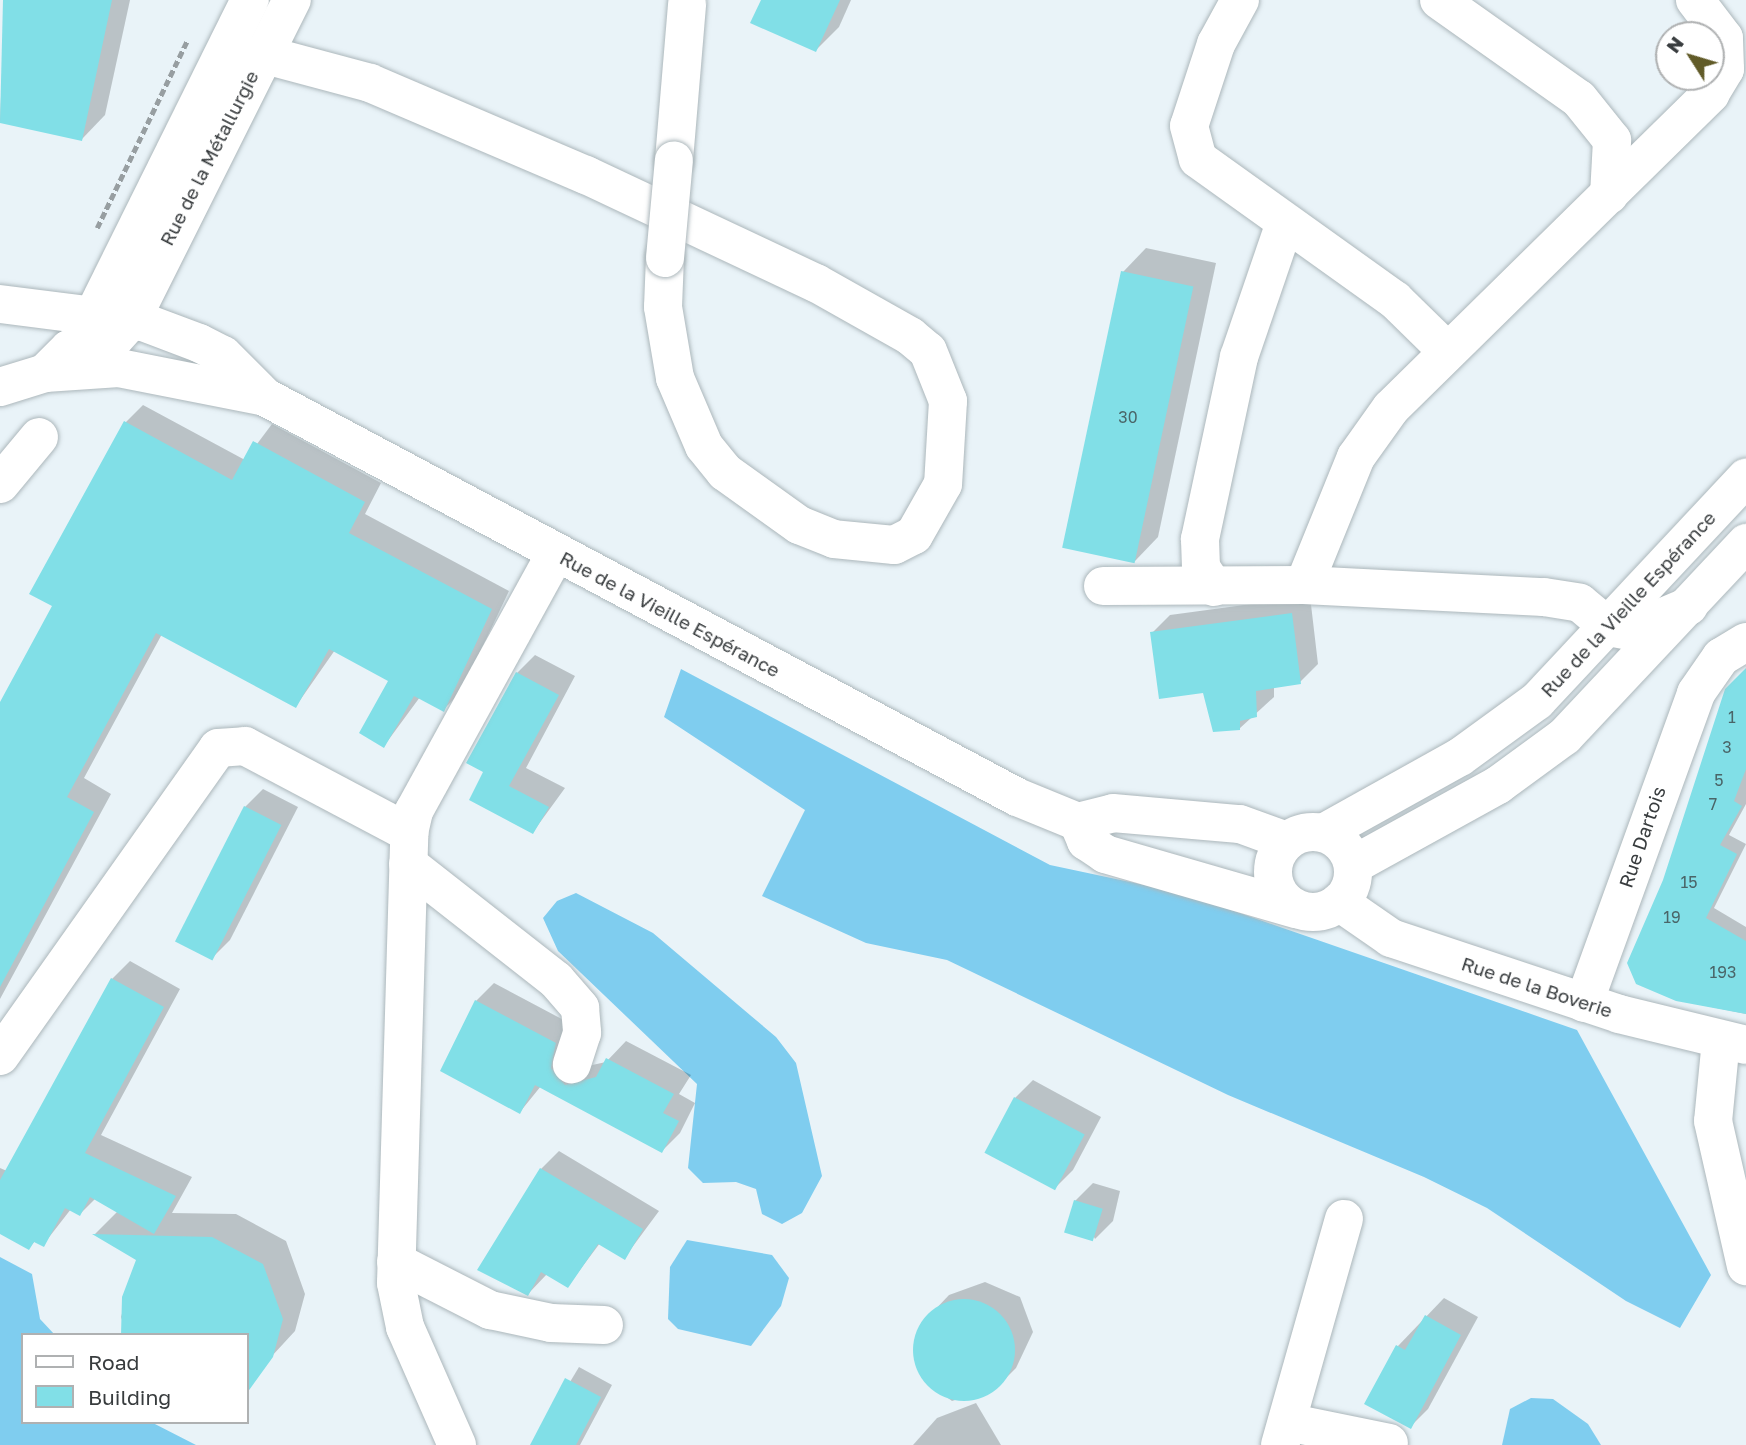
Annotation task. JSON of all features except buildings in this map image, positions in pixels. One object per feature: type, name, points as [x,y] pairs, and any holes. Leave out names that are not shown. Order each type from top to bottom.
[{"type":"street","name":"Rue de la Métallurgie","points":[[94,314],[250,0]]},
{"type":"street","name":"Rue de la Métallurgie","points":[[132,320],[262,54],[292,0]]},
{"type":"street","points":[[1240,0],[1216,44],[1189,126],[1198,159],[1395,300],[1447,351]]},
{"type":"street","points":[[1439,0],[1579,99],[1612,140],[1609,195]]},
{"type":"street","points":[[1304,585],[1356,457],[1391,408],[1690,118],[1725,69],[1724,38],[1695,0]]},
{"type":"street","points":[[262,54],[370,83],[711,231],[886,317],[928,351],[948,401],[943,484],[914,535],[894,545],[834,539],[790,520],[725,472],[704,446],[675,379],[663,307],[665,258],[674,160],[687,4]]},
{"type":"street","points":[[1214,587],[1201,568],[1200,539],[1239,357],[1285,223]]},
{"type":"street","name":"Rue de la Vieille Espérance","points":[[0,304],[42,313],[94,314],[132,320],[223,355],[265,397],[975,779],[1078,822]]},
{"type":"street","points":[[0,318],[42,313]]},
{"type":"street","points":[[0,387],[45,373],[69,349],[116,338],[132,320]]},
{"type":"street","name":"Rue de la Vieille Espérance","points":[[45,373],[119,368],[265,397]]},
{"type":"street","points":[[0,484],[39,437]]},
{"type":"street","name":"Rue de la Vieille Espérance","points":[[1325,832],[1505,727],[1609,627],[1746,478]]},
{"type":"street","points":[[1353,865],[1521,770],[1605,699],[1746,543]]},
{"type":"street","points":[[457,1445],[405,1327],[396,1262],[408,848],[414,811],[556,553]]},
{"type":"street","points":[[1103,586],[1304,585],[1562,598],[1580,603],[1609,627],[1644,629],[1689,606]]},
{"type":"street","points":[[1605,699],[1614,657],[1609,627]]},
{"type":"street","name":"Rue Dartois","points":[[1584,1003],[1675,744],[1706,674],[1746,642]]},
{"type":"street","points":[[0,1056],[218,748],[245,746],[408,848],[556,980],[580,1008],[582,1033],[572,1064]]},
{"type":"street","points":[[1113,813],[1240,824],[1287,841],[1325,832],[1346,848],[1353,865],[1351,886],[1339,902],[1322,911],[1296,909],[1105,854],[1086,841],[1078,822],[1113,813]]},
{"type":"street","points":[[1287,841],[1278,851],[1273,877],[1296,909]]},
{"type":"street","name":"Rue de la Boverie","points":[[1339,902],[1391,938],[1584,1003],[1734,1043]]},
{"type":"street","points":[[1734,1043],[1713,1121],[1746,1266]]},
{"type":"street","points":[[1343,1219],[1284,1434],[1389,1443]]},
{"type":"street","points":[[396,1262],[490,1310],[551,1323],[604,1325]]},
{"type":"path","points":[[93,227],[192,29]]},
{"type":"shaded area","points":[[681,669],[1050,865],[1182,893],[1577,1030],[1711,1275],[1680,1328],[1626,1301],[1487,1208],[1424,1177],[1228,1095],[947,960],[866,943],[762,896],[805,810],[664,717]]},
{"type":"shaded area","points":[[576,893],[653,933],[776,1037],[796,1063],[822,1176],[802,1213],[782,1224],[762,1214],[756,1189],[736,1182],[703,1183],[688,1168],[697,1084],[558,951],[543,918],[557,901]]},
{"type":"shaded area","points":[[687,1240],[772,1255],[789,1278],[781,1306],[751,1346],[678,1329],[668,1319],[670,1267]]},
{"type":"shaded area","points":[[0,1257],[32,1274],[40,1319],[53,1333],[21,1333],[21,1424],[155,1424],[196,1445],[0,1445]]},
{"type":"shaded area","points":[[1531,1398],[1553,1399],[1588,1424],[1601,1445],[1502,1445],[1510,1409]]}]
